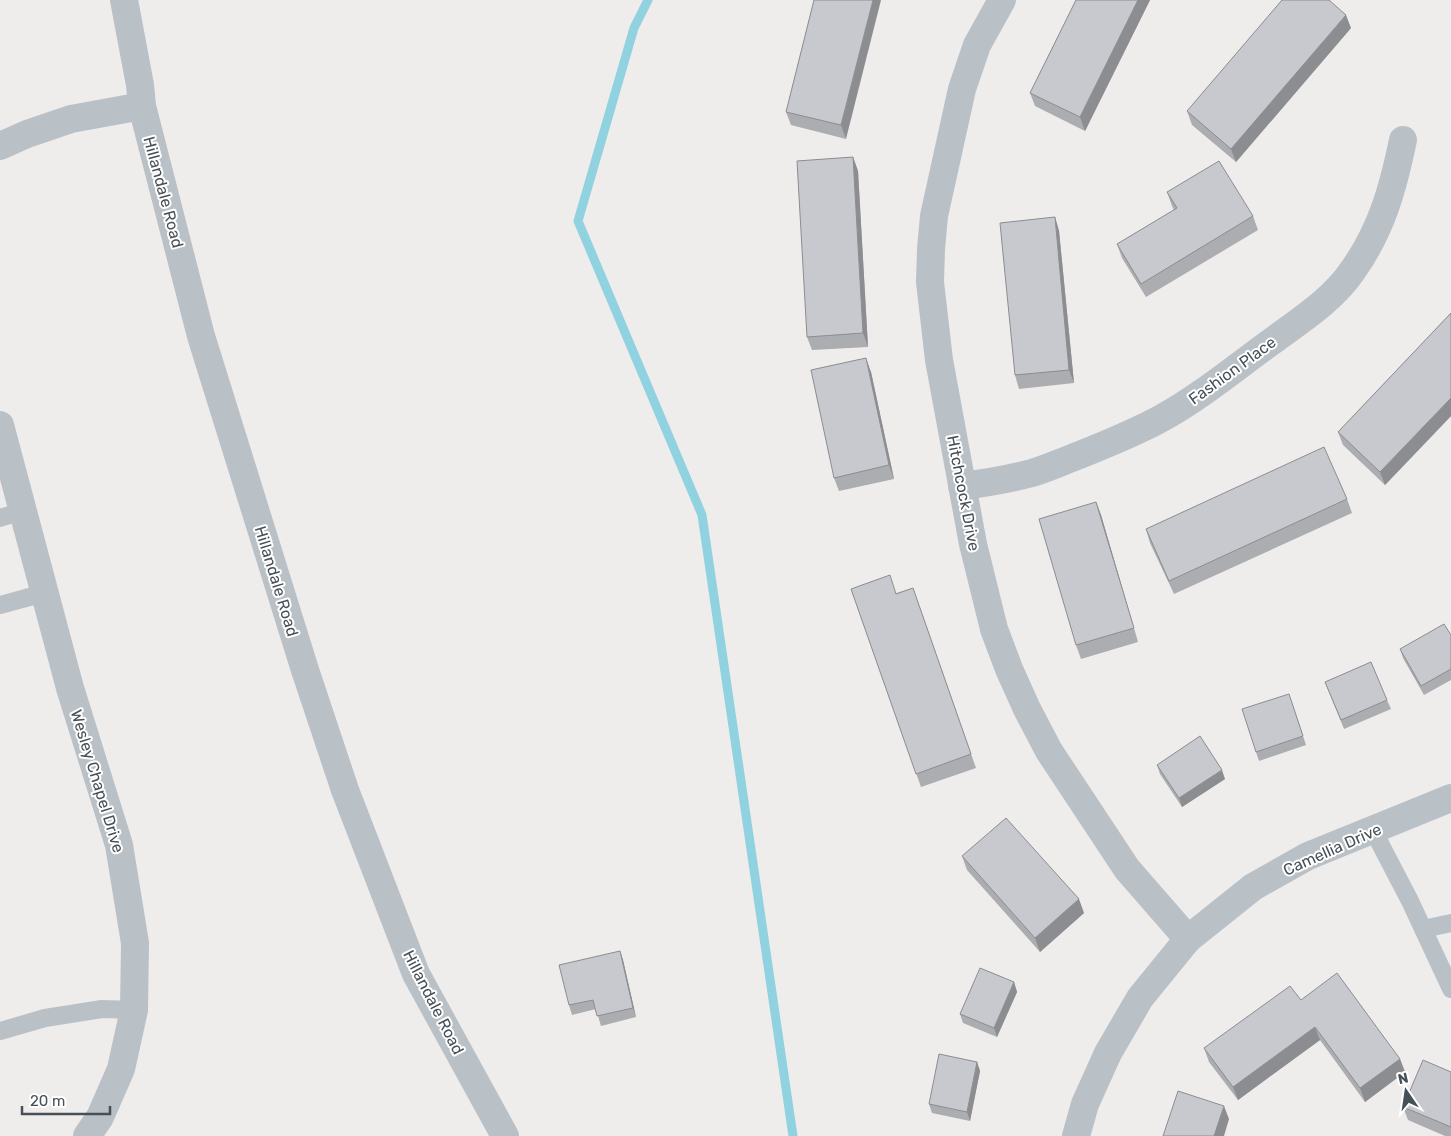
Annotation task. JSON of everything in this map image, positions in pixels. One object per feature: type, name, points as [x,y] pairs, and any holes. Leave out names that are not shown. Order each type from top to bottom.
[{"type":"street","name":"Hillandale Road","points":[[124,0],[140,85],[142,106],[201,336],[305,670],[345,790],[416,974],[505,1136]]},
{"type":"street","name":"Hitchcock Drive","points":[[1002,0],[977,45],[962,89],[934,216],[931,249],[930,282],[939,360],[973,544],[994,629],[1008,669],[1049,751],[1128,869],[1188,939]]},
{"type":"street","points":[[0,146],[27,134],[71,119],[142,106]]},
{"type":"street","name":"Fashion Place","points":[[962,486],[1034,472],[1109,443],[1162,418],[1209,388],[1309,314],[1353,272],[1371,242],[1386,210],[1395,180],[1403,140]]},
{"type":"street","name":"Wesley Chapel Drive","points":[[0,425],[11,515],[44,593],[70,688],[119,845],[135,943],[134,1010],[121,1069],[100,1117],[87,1136]]},
{"type":"street","name":"Camellia Drive","points":[[1076,1136],[1085,1104],[1108,1052],[1140,998],[1188,939],[1253,888],[1308,856],[1451,798]]},
{"type":"lane","points":[[0,605],[44,593]]},
{"type":"lane","points":[[1373,830],[1410,901],[1451,989]]},
{"type":"lane","points":[[1423,929],[1451,923]]},
{"type":"lane","points":[[0,1031],[45,1018],[102,1010],[134,1010]]},
{"type":"building","points":[[814,0],[873,0],[841,125],[786,112]]},
{"type":"building","points":[[1076,0],[1138,0],[1080,117],[1030,93]]},
{"type":"building","points":[[1282,0],[1329,0],[1346,15],[1231,149],[1187,111]]},
{"type":"building","points":[[853,157],[863,333],[807,337],[797,161]]},
{"type":"building","points":[[1219,161],[1253,216],[1141,284],[1117,244],[1177,208],[1167,192]]},
{"type":"building","points":[[1055,217],[1069,370],[1015,375],[1000,223]]},
{"type":"building","points":[[1451,313],[1451,398],[1380,472],[1338,432]]},
{"type":"building","points":[[866,358],[889,465],[834,478],[811,370]]},
{"type":"building","points":[[1324,447],[1347,499],[1169,581],[1146,529]]},
{"type":"building","points":[[1096,502],[1134,628],[1076,645],[1039,519]]},
{"type":"building","points":[[890,575],[896,594],[913,588],[971,754],[916,774],[851,589]]},
{"type":"building","points":[[1444,624],[1451,635],[1451,669],[1421,686],[1400,649]]},
{"type":"building","points":[[1371,662],[1387,700],[1341,720],[1325,682]]},
{"type":"building","points":[[1289,694],[1303,736],[1256,752],[1242,709]]},
{"type":"building","points":[[1200,736],[1222,770],[1179,798],[1157,765]]},
{"type":"building","points":[[1006,818],[1079,899],[1035,938],[962,856]]},
{"type":"building","points":[[620,951],[633,1008],[597,1016],[593,1000],[569,1005],[559,965]]},
{"type":"building","points":[[980,968],[1014,982],[994,1028],[960,1014]]},
{"type":"building","points":[[1337,973],[1400,1059],[1360,1088],[1315,1027],[1233,1087],[1204,1048],[1290,986],[1301,1000]]},
{"type":"building","points":[[939,1054],[977,1062],[967,1112],[929,1104]]},
{"type":"building","points":[[1423,1060],[1451,1072],[1451,1127],[1403,1107]]},
{"type":"building","points":[[1178,1091],[1224,1106],[1214,1136],[1163,1136]]},
{"type":"waterway","points":[[648,0],[634,28],[578,221],[702,515],[793,1136]]}]
